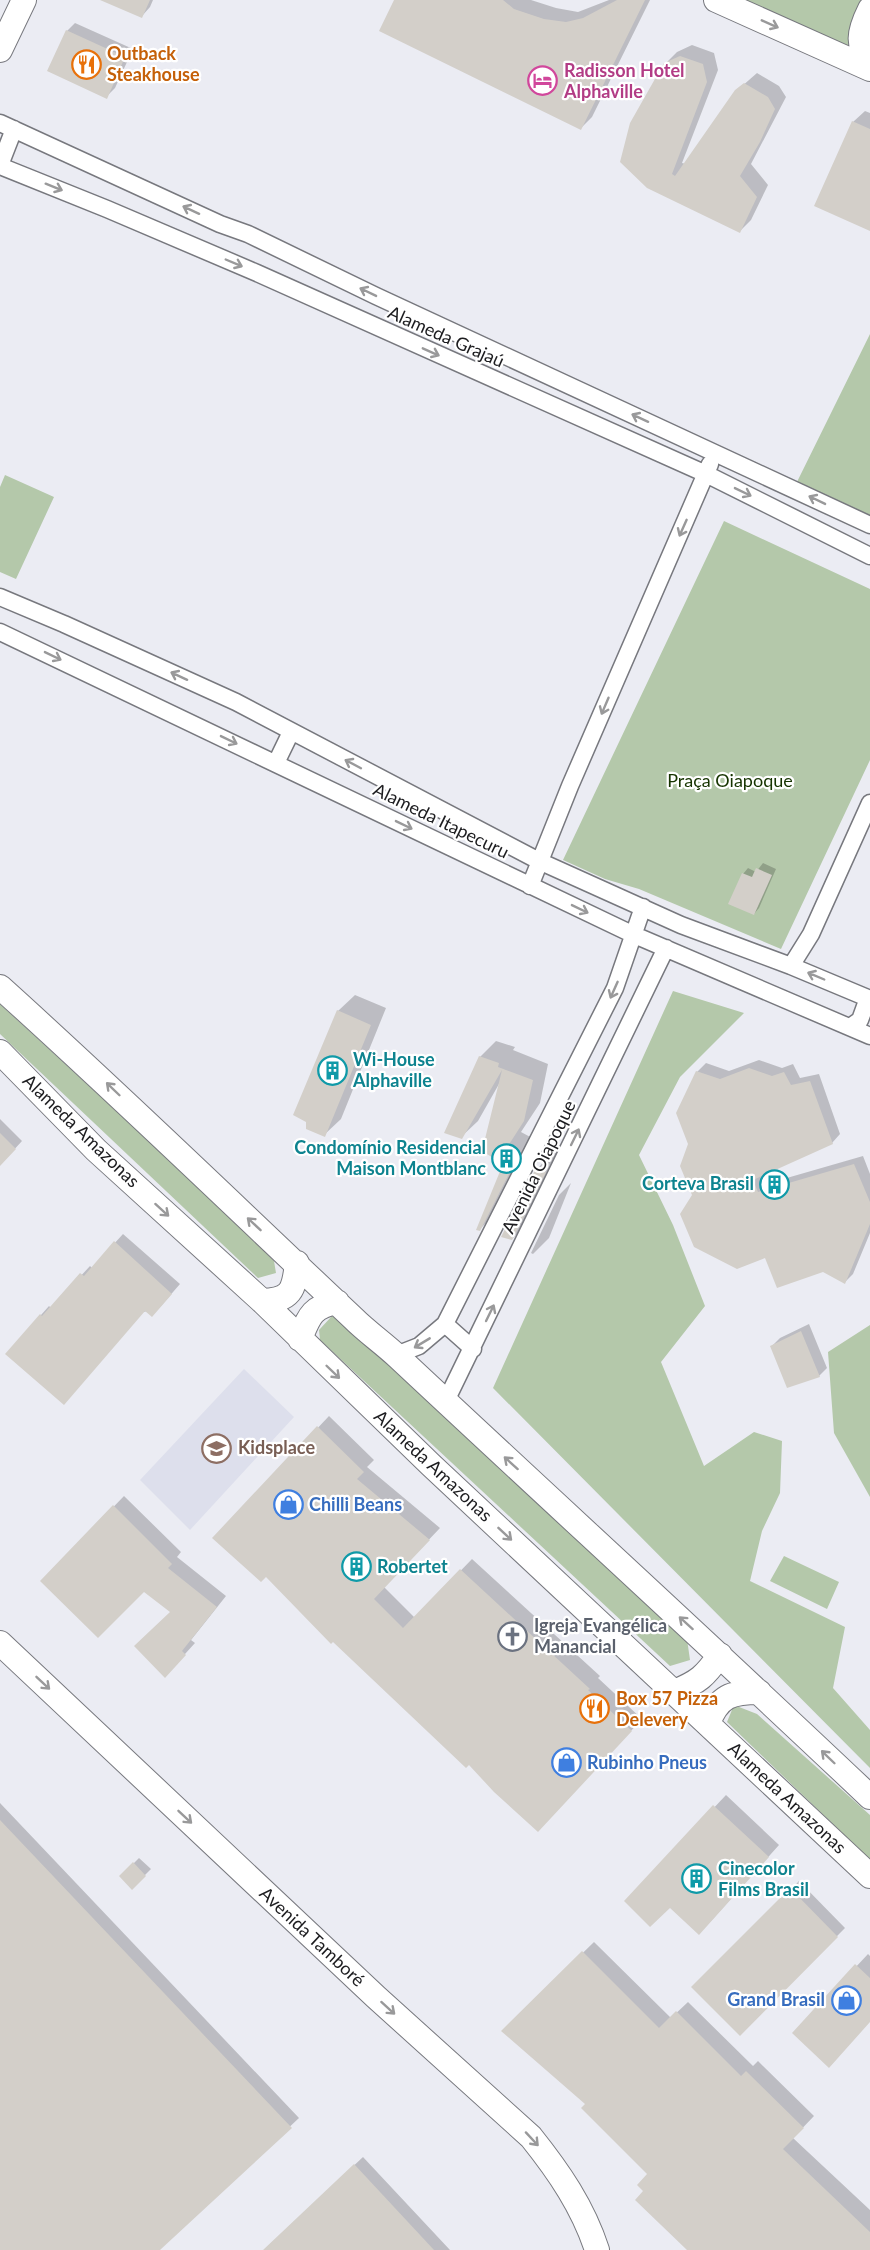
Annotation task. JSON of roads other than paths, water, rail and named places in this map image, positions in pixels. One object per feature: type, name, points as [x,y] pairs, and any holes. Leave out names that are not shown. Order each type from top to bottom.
[{"type":"main road","points":[[0,50],[24,0]]},
{"type":"main road","points":[[716,0],[870,68]]},
{"type":"main road","points":[[870,9],[860,31],[859,44],[870,68]]},
{"type":"main road","points":[[0,987],[111,1086],[353,1318],[396,1355],[720,1655],[870,1797]]},
{"type":"main road","name":"Alameda Amazonas","points":[[0,1052],[96,1150],[262,1301],[439,1473],[870,1876]]},
{"type":"main road","points":[[262,1301],[281,1299],[288,1295],[293,1287],[297,1263]]},
{"type":"main road","points":[[300,1339],[313,1312],[319,1307],[337,1302]]},
{"type":"main road","name":"Avenida Tamboré","points":[[0,1643],[367,1989],[531,2137],[576,2198],[589,2224],[597,2250]]},
{"type":"main road","points":[[674,1692],[704,1677],[720,1655]]},
{"type":"main road","points":[[708,1724],[714,1709],[726,1698],[739,1692],[759,1692]]},
{"type":"street","name":"Alameda Grajaú","points":[[870,525],[408,311],[248,234],[220,224],[7,126],[0,165],[107,209],[706,474],[870,556]]},
{"type":"street","points":[[390,333],[406,324],[408,311]]},
{"type":"street","points":[[530,886],[715,453]]},
{"type":"street","name":"Alameda Itapecuru","points":[[0,597],[237,702],[540,861],[681,925],[791,966],[869,999]]},
{"type":"street","name":"Alameda Itapecuru","points":[[0,632],[632,934],[870,1036]]},
{"type":"street","points":[[276,763],[291,732]]},
{"type":"street","points":[[791,966],[811,934],[870,803]]},
{"type":"street","name":"Avenida Oiapoque","points":[[396,1355],[419,1346],[445,1324],[615,988],[643,907]]},
{"type":"street","name":"Avenida Oiapoque","points":[[446,1403],[666,948]]},
{"type":"street","points":[[850,1027],[860,1020],[869,999]]},
{"type":"street","points":[[445,1324],[473,1348]]},
{"type":"place","name":"Outback Steakhouse","points":[[86,64]]},
{"type":"place","name":"Radisson Hotel Alphaville","points":[[543,81]]},
{"type":"place","name":"Wi-House Alphaville","points":[[332,1070]]},
{"type":"place","name":"Condomínio Residencial Maison Montblanc","points":[[507,1158]]},
{"type":"place","name":"Corteva Brasil","points":[[775,1184]]},
{"type":"place","name":"Kidsplace","points":[[217,1448]]},
{"type":"place","name":"Chilli Beans","points":[[288,1505]]},
{"type":"place","name":"Robertet","points":[[356,1567]]},
{"type":"place","name":"Igreja Evangélica Manancial","points":[[513,1636]]},
{"type":"place","name":"Box 57 Pizza Delevery","points":[[595,1709]]},
{"type":"place","name":"Rubinho Pneus","points":[[566,1763]]},
{"type":"place","name":"Cinecolor Films Brasil","points":[[697,1879]]},
{"type":"place","name":"Grand Brasil","points":[[846,2000]]},
{"type":"park label","name":"Praça Oiapoque","points":[[730,781]]}]
